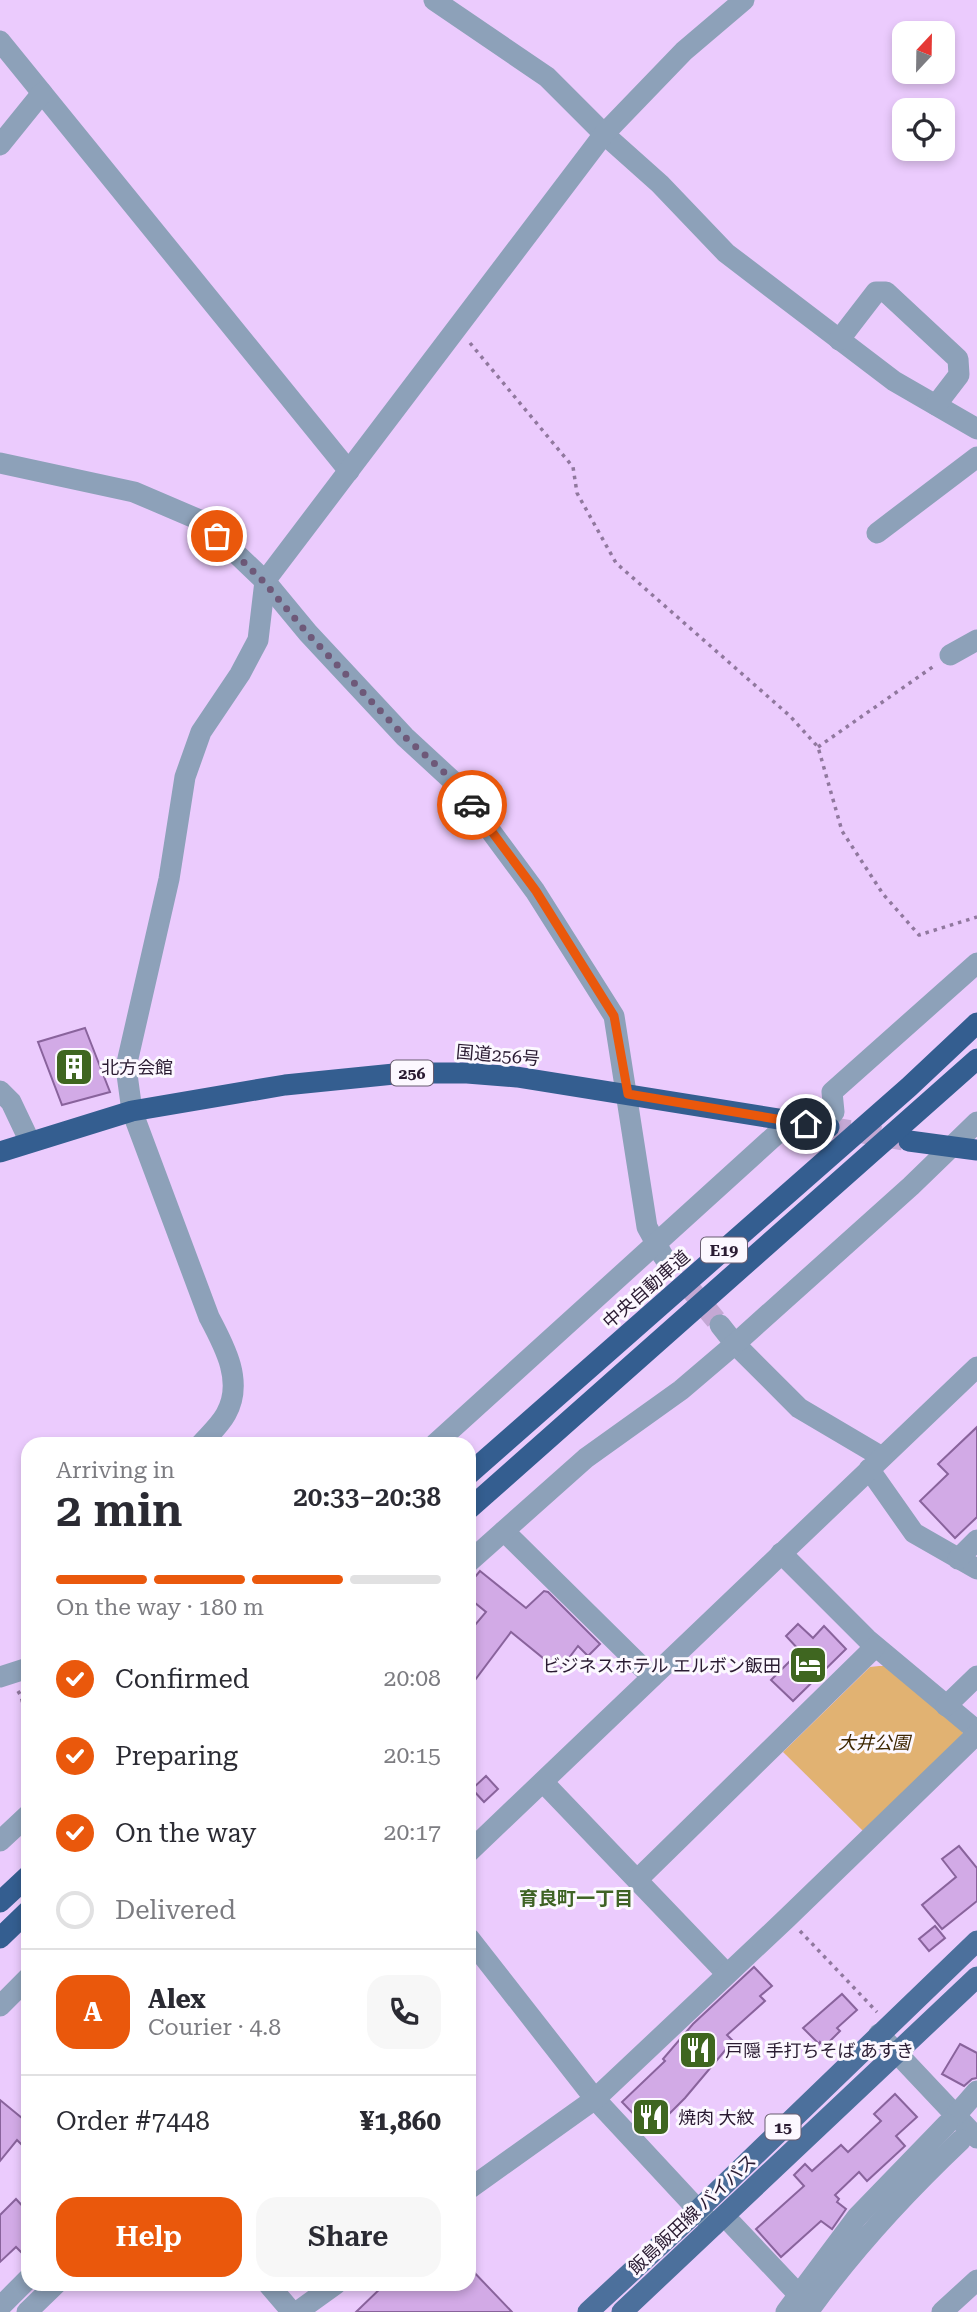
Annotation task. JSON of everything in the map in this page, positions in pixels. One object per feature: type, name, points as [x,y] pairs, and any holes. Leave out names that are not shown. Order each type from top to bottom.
[{"type":"highway","name":"中央自動車道","points":[[476,1468],[909,1087],[977,1023]]},
{"type":"highway","name":"E19","points":[[476,1503],[977,1059]]},
{"type":"highway","name":"国道256号","points":[[0,1152],[132,1111],[285,1085],[404,1073],[467,1073],[517,1077],[825,1127]]},
{"type":"highway","points":[[909,1141],[977,1150]]},
{"type":"highway","points":[[0,1902],[21,1882]]},
{"type":"highway","points":[[0,1938],[21,1918]]},
{"type":"main road","name":"飯島飯田線 バイパス","points":[[588,2312],[698,2210],[878,2024],[977,1941]]},
{"type":"main road","name":"飯島飯田線 バイパス","points":[[622,2312],[722,2225],[977,1977]]},
{"type":"street","points":[[434,0],[547,77],[604,134],[660,184],[726,253],[894,381],[977,429]]},
{"type":"street","points":[[207,1437],[226,1414],[235,1385],[224,1346],[209,1317],[132,1111],[126,1067],[169,879],[185,777],[201,732],[240,674],[258,640],[264,582],[604,134],[734,3]]},
{"type":"street","points":[[0,41],[349,471]]},
{"type":"street","points":[[0,145],[42,93]]},
{"type":"street","points":[[839,340],[876,292],[886,292],[958,359],[959,375],[936,405]]},
{"type":"street","points":[[877,533],[977,457]]},
{"type":"street","points":[[0,463],[134,492],[202,521],[264,582],[308,634],[405,737],[456,783],[536,891],[614,1016],[647,1227],[660,1248]]},
{"type":"street","points":[[950,655],[977,640]]},
{"type":"street","points":[[825,1127],[834,1112],[832,1092],[977,962]]},
{"type":"street","points":[[0,1091],[11,1102],[30,1142]]},
{"type":"street","points":[[443,1437],[660,1248],[791,1121]]},
{"type":"street","points":[[476,1556],[586,1458],[681,1390],[735,1344],[977,1122]]},
{"type":"street","points":[[720,1325],[735,1344],[799,1408],[876,1463],[914,1533],[977,1569]]},
{"type":"street","points":[[476,1845],[977,1367]]},
{"type":"street","points":[[504,1531],[652,1677]]},
{"type":"street","points":[[958,1559],[977,1540]]},
{"type":"street","points":[[476,2184],[595,2099],[788,1918],[977,1733],[875,1647],[781,1553]]},
{"type":"street","points":[[637,1880],[875,1647]]},
{"type":"street","points":[[946,1706],[977,1676]]},
{"type":"street","points":[[543,1782],[727,1974]]},
{"type":"street","points":[[0,1841],[21,1822]]},
{"type":"street","points":[[476,1947],[595,2099],[698,2210],[722,2225],[798,2306],[857,2217],[965,2129],[977,2091]]},
{"type":"street","points":[[0,2006],[21,1993]]},
{"type":"street","points":[[878,2024],[897,2053],[965,2129]]},
{"type":"street","points":[[942,2312],[965,2304],[977,2280]]},
{"type":"street","points":[[0,2307],[21,2286]]},
{"type":"street","points":[[27,2312],[49,2291]]},
{"type":"street","points":[[274,2291],[294,2312],[326,2291]]},
{"type":"path","points":[[457,328],[573,467],[578,493],[615,563],[790,716],[818,747],[842,831],[883,894],[919,934],[977,916]]},
{"type":"path","points":[[818,747],[950,655]]},
{"type":"path","points":[[12,1673],[21,1694]]},
{"type":"path","points":[[788,1918],[878,2024]]},
{"type":"green space","name":"大井公園","points":[[887,1666],[962,1729],[963,1734],[863,1831],[783,1752],[870,1667]]},
{"type":"building","name":"北方会館","points":[[85,1028],[110,1092],[62,1105],[38,1042]]},
{"type":"building","points":[[977,1427],[977,1517],[955,1538],[920,1501],[948,1474],[938,1464]]},
{"type":"building","points":[[480,1571],[526,1608],[544,1591],[548,1592],[600,1644],[588,1656],[578,1646],[559,1671],[511,1632],[476,1679],[476,1624],[486,1612],[476,1604],[476,1576]]},
{"type":"building","name":"ビジネスホテル エルボン飯田","points":[[798,1624],[813,1638],[824,1626],[846,1649],[793,1701],[771,1680],[800,1651],[786,1636]]},
{"type":"building","points":[[486,1776],[498,1789],[484,1802],[476,1793],[476,1785]]},
{"type":"building","points":[[959,1846],[977,1868],[977,1901],[942,1929],[922,1905],[956,1877],[942,1859]]},
{"type":"building","points":[[935,1926],[945,1938],[929,1951],[919,1939]]},
{"type":"building","points":[[754,1967],[772,1986],[760,1996],[765,2001],[727,2035],[733,2041],[685,2098],[651,2132],[622,2102],[665,2061],[663,2059],[693,2024]]},
{"type":"building","points":[[842,1994],[857,2010],[837,2028],[840,2031],[824,2047],[803,2028]]},
{"type":"building","points":[[960,2044],[977,2053],[977,2078],[964,2086],[942,2074]]},
{"type":"building","points":[[895,2094],[917,2117],[896,2136],[905,2146],[867,2181],[859,2172],[835,2195],[839,2199],[837,2202],[846,2209],[832,2229],[821,2221],[781,2257],[756,2229],[804,2186],[794,2175],[805,2164],[812,2171],[841,2145],[848,2152],[881,2121],[874,2114]]},
{"type":"building","points":[[0,2100],[21,2117],[21,2144],[17,2140],[0,2161]]},
{"type":"building","points":[[16,2199],[21,2204],[21,2252],[16,2247],[0,2262],[0,2215]]},
{"type":"building","points":[[476,2274],[512,2312],[356,2312],[378,2291],[476,2291]]},
{"type":"tunnel","points":[[829,1127],[903,1140]]},
{"type":"tunnel","points":[[663,1256],[720,1325]]},
{"type":"way so far","points":[[217,536],[264,582],[308,634],[405,737],[456,783],[472,805]]},
{"type":"place","name":"北方会館","points":[[74,1067]]},
{"type":"place","name":"ビジネスホテル エルボン飯田","points":[[808,1665]]},
{"type":"place","name":"戸隠 手打ちそば あすき","points":[[698,2050]]},
{"type":"place","name":"焼肉 大紋","points":[[651,2117]]},
{"type":"district","name":"育良町一丁目","points":[[576,1898]]},
{"type":"route","points":[[472,805],[536,891],[614,1016],[628,1094],[806,1124]]}]
